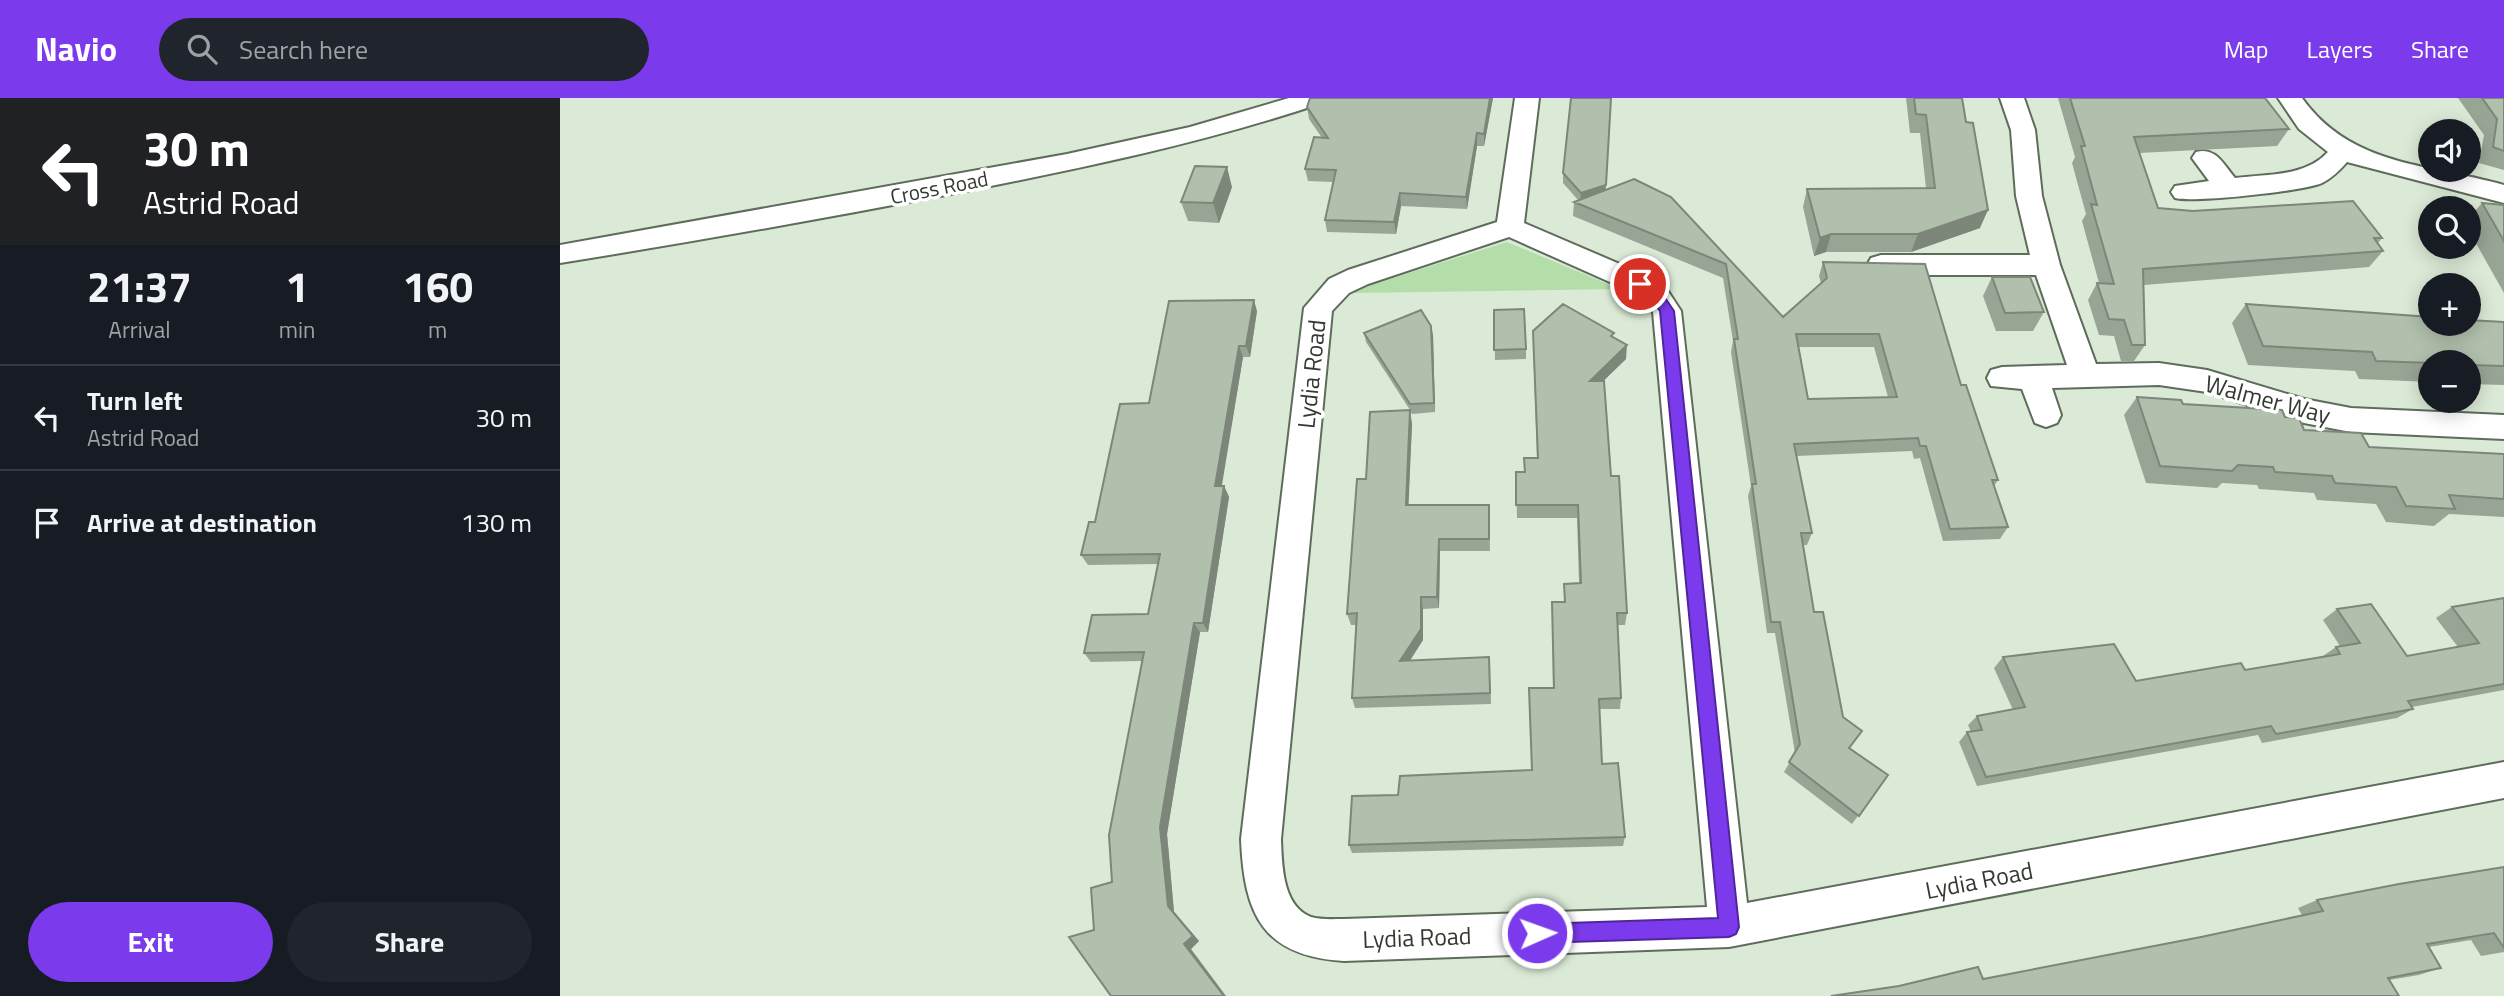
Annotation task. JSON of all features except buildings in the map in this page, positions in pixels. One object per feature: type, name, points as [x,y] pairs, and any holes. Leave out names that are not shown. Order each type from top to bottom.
[{"type":"street","name":"Cross Road","points":[[560,254],[793,216],[1081,160],[1241,123],[1313,98]]},
{"type":"street","points":[[1527,98],[1510,227],[1640,284],[1654,292],[1667,311],[1729,927]]},
{"type":"street","points":[[2012,98],[2023,130],[2029,196],[2046,265],[2085,375]]},
{"type":"street","points":[[2290,98],[2300,117],[2320,138],[2343,151],[2386,166],[2504,194]]},
{"type":"street","points":[[2184,192],[2313,177],[2329,167],[2343,151]]},
{"type":"street","points":[[2205,158],[2230,188]]},
{"type":"street","name":"Lydia Road","points":[[1510,227],[1339,286],[1318,308],[1261,839],[1262,877],[1278,915],[1306,936],[1345,940],[1729,927],[2504,780]]},
{"type":"street","points":[[1853,265],[2046,265]]},
{"type":"street","name":"Walmer Way","points":[[2001,378],[2159,374],[2207,381],[2304,411],[2351,420],[2504,427]]},
{"type":"street","points":[[2033,377],[2046,415]]},
{"type":"green space","points":[[1507,242],[1620,289],[1354,293],[1364,287]]},
{"type":"route","points":[[1537,933],[1729,927],[1667,311],[1663,300],[1640,284]]}]
